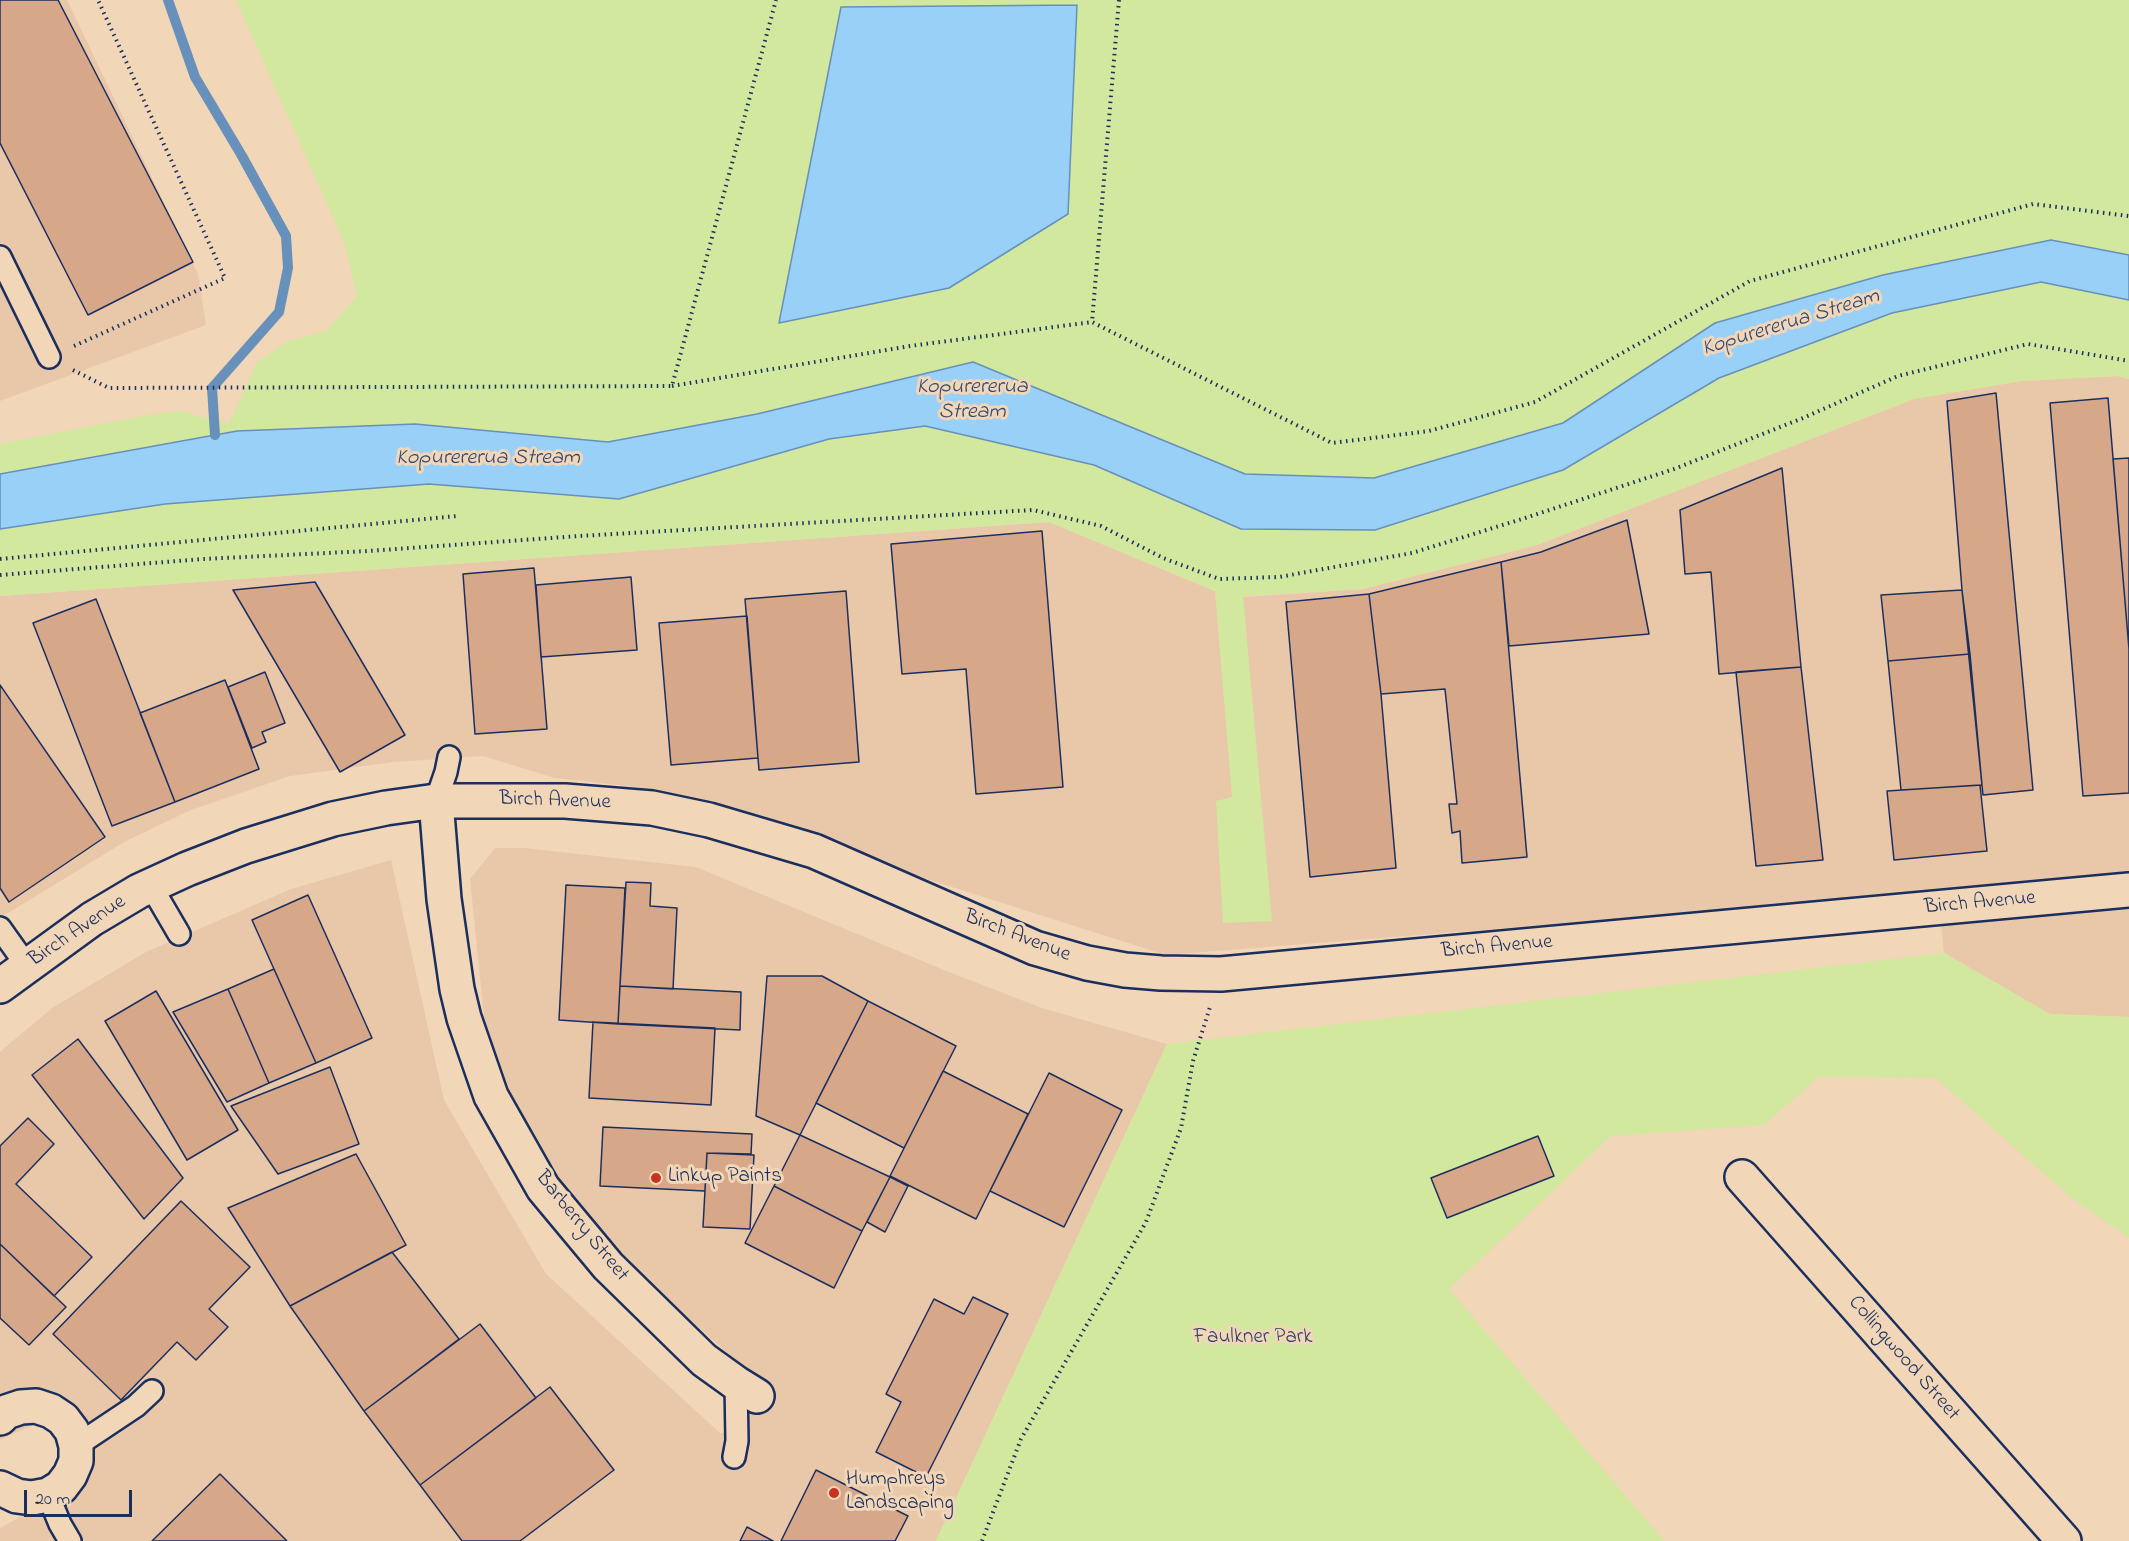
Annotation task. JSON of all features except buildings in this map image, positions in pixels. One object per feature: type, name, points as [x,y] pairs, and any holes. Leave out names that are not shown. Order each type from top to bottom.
[{"type":"street","name":"Birch Avenue","points":[[0,986],[92,919],[187,869],[246,846],[333,819],[436,801],[565,801],[652,808],[709,820],[814,851],[1035,948],[1087,963],[1125,970],[1161,973],[1221,974],[2129,890]]},
{"type":"street","name":"Barberry Street","points":[[436,801],[444,899],[457,989],[464,1018],[491,1096],[543,1188],[608,1266],[704,1360],[746,1389]]},
{"type":"street","name":"Collingwood Street","points":[[1742,1177],[2064,1541]]},
{"type":"street","points":[[0,1418],[6,1412],[21,1407],[36,1406],[51,1411],[63,1419],[72,1431],[76,1446],[76,1461],[70,1475],[61,1487],[48,1495],[32,1498],[17,1496],[0,1488]]},
{"type":"lane","points":[[0,257],[49,357]]},
{"type":"lane","points":[[436,801],[447,772],[448,757]]},
{"type":"lane","points":[[152,886],[179,934]]},
{"type":"lane","points":[[0,928],[27,966]]},
{"type":"lane","points":[[734,1456],[746,1389]]},
{"type":"lane","points":[[76,1446],[136,1406],[152,1391]]},
{"type":"lane","points":[[48,1495],[70,1541]]},
{"type":"path","points":[[49,357],[225,278],[98,0]]},
{"type":"path","points":[[672,386],[777,0]]},
{"type":"path","points":[[1092,322],[1119,0]]},
{"type":"path","points":[[49,357],[109,388],[672,386],[910,346],[1092,322],[1332,443],[1429,431],[1535,402],[1750,281],[2033,204],[2129,216]]},
{"type":"path","points":[[0,575],[204,559],[1033,510],[1101,526],[1163,558],[1219,579],[1279,577],[1412,553],[1522,519],[1674,469],[1803,418],[1898,376],[2028,344],[2129,361]]},
{"type":"path","points":[[0,559],[457,516]]},
{"type":"path","points":[[982,1541],[1021,1439],[1146,1222],[1181,1128],[1193,1061],[1221,974]]},
{"type":"shaded area","points":[[0,0],[67,0],[198,274],[206,325],[0,401]]},
{"type":"shaded area","points":[[2118,376],[2129,379],[2129,1017],[2050,1014],[1944,953],[1938,894],[1166,955],[637,787],[555,778],[483,756],[394,762],[290,776],[191,810],[126,841],[0,918],[0,596],[1049,522],[1231,598],[1363,589],[1537,545],[1914,399],[2022,381]]},
{"type":"shaded area","points":[[495,848],[525,848],[696,867],[1042,1008],[1167,1044],[936,1541],[0,1541],[0,1528],[69,1491],[74,1440],[48,1418],[0,1440],[0,1052],[52,1008],[146,952],[291,889],[391,860],[444,1100],[546,1274],[720,1433],[740,1433],[759,1393],[743,1367],[609,1247],[529,1143],[486,1037],[470,879]]},
{"type":"green space","points":[[236,0],[2129,0],[2129,379],[2117,376],[2022,381],[1914,399],[1537,545],[1363,589],[1243,596],[1272,921],[1223,923],[1216,801],[1232,797],[1215,591],[1049,522],[0,596],[0,444],[148,415],[180,411],[229,424],[257,362],[286,342],[326,331],[357,296],[345,244]]},
{"type":"green space","name":"Faulkner Park","points":[[1944,953],[2050,1014],[2129,1017],[2129,1238],[2069,1196],[1936,1078],[1818,1077],[1764,1125],[1611,1136],[1449,1289],[1664,1541],[936,1541],[1167,1044]]},
{"type":"water","points":[[1077,5],[1068,214],[949,288],[779,323],[841,7]]},
{"type":"water","name":"Kopurererua Stream","points":[[2051,240],[2129,255],[2129,300],[2041,282],[1892,313],[1719,378],[1563,470],[1375,530],[1241,529],[1094,465],[925,426],[829,439],[619,499],[429,484],[165,504],[0,529],[0,474],[237,431],[415,424],[608,442],[757,414],[973,362],[1245,474],[1374,478],[1563,423],[1715,323],[1883,275]]},
{"type":"waterway","points":[[168,0],[195,77],[286,236],[288,268],[279,312],[212,388],[215,435]]},
{"type":"place","name":"Linkup Paints","points":[[656,1178]]},
{"type":"place","name":"Humphreys Landscaping","points":[[834,1493]]}]
